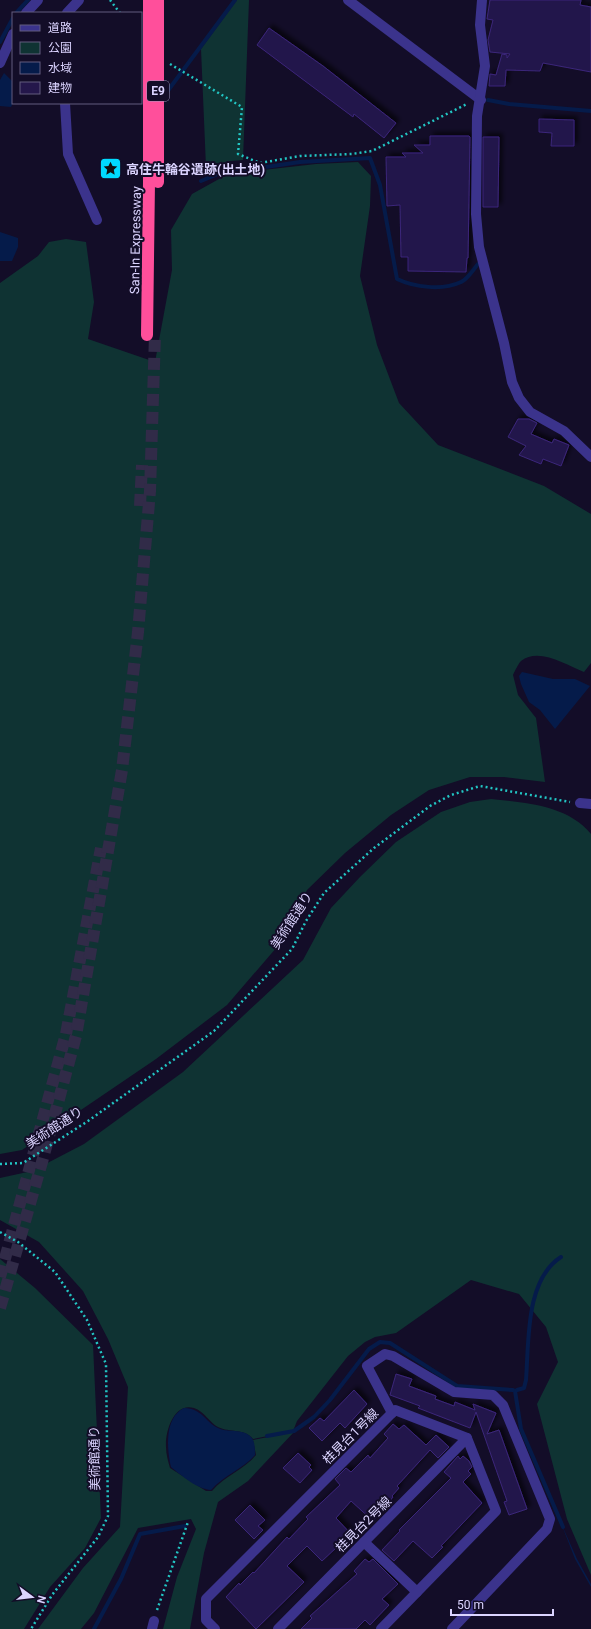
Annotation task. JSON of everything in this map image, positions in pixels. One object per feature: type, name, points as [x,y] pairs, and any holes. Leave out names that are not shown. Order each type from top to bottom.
[{"type":"highway","name":"San-In Expressway","points":[[149,0],[154,182]]},
{"type":"highway","name":"San-In Expressway","points":[[151,335],[158,0]]},
{"type":"street","points":[[27,12],[38,0]]},
{"type":"street","points":[[68,12],[79,0]]},
{"type":"street","points":[[348,0],[481,100]]},
{"type":"street","points":[[482,0],[480,25],[485,66],[477,123],[476,214],[479,247],[504,343],[512,382],[523,405],[530,412],[564,431],[591,457]]},
{"type":"street","points":[[0,62],[12,36]]},
{"type":"street","points":[[64,104],[68,154],[97,220]]},
{"type":"street","points":[[580,803],[591,804]]},
{"type":"street","points":[[392,1413],[367,1366],[385,1354],[393,1356],[454,1392],[493,1395],[503,1405],[550,1519],[547,1529],[452,1629]]},
{"type":"street","name":"桂見台1号線","points":[[215,1629],[206,1620],[206,1599],[395,1410],[467,1438]]},
{"type":"street","points":[[381,1629],[496,1511],[467,1438]]},
{"type":"street","name":"桂見台2号線","points":[[278,1629],[467,1438]]},
{"type":"street","points":[[364,1542],[417,1592]]},
{"type":"path","points":[[110,0],[119,12]]},
{"type":"path","points":[[165,61],[242,107],[238,154],[260,163],[300,156],[352,154],[372,151],[465,105],[481,100]]},
{"type":"path","name":"美術館通り","points":[[0,1164],[23,1163],[88,1121],[214,1031],[292,949],[306,921],[324,893],[374,848],[430,806],[451,795],[480,786],[580,803]]},
{"type":"path","name":"美術館通り","points":[[0,1232],[18,1242],[55,1272],[87,1320],[106,1364],[108,1516],[98,1538],[52,1595],[31,1629]]},
{"type":"path","points":[[153,1625],[188,1522]]},
{"type":"green space","points":[[237,0],[249,0],[243,160],[231,161],[206,167],[201,49]]},
{"type":"green space","points":[[358,162],[371,176],[370,206],[360,276],[377,345],[399,403],[438,445],[544,486],[591,514],[591,663],[584,672],[544,656],[528,657],[521,661],[513,675],[518,695],[536,718],[545,782],[504,777],[470,777],[429,790],[391,815],[345,853],[307,890],[283,940],[227,1005],[156,1059],[22,1150],[0,1154],[0,283],[38,256],[49,242],[66,239],[86,242],[94,302],[88,339],[155,362],[172,270],[171,230],[192,194],[228,174],[316,164]]},
{"type":"green space","points":[[491,799],[532,804],[558,811],[581,824],[591,834],[591,1575],[567,1519],[537,1404],[558,1362],[546,1327],[519,1294],[471,1280],[396,1333],[375,1337],[365,1342],[348,1356],[297,1421],[293,1431],[253,1439],[245,1433],[218,1427],[201,1412],[194,1408],[187,1407],[176,1413],[169,1426],[166,1440],[166,1452],[170,1468],[206,1491],[212,1491],[222,1481],[246,1465],[256,1455],[253,1440],[294,1432],[248,1481],[218,1502],[204,1553],[190,1629],[163,1629],[177,1577],[196,1529],[191,1519],[138,1528],[94,1613],[81,1629],[38,1629],[83,1568],[120,1527],[128,1387],[108,1339],[83,1291],[39,1242],[0,1220],[0,1178],[32,1171],[84,1144],[183,1072],[303,960],[331,908],[396,842],[441,812],[470,802]]},
{"type":"green space","points":[[0,1259],[35,1288],[93,1345],[101,1518],[85,1548],[50,1587],[24,1629],[0,1629]]},
{"type":"water","points":[[4,73],[12,81],[12,104],[11,107],[0,106],[0,80]]},
{"type":"water","points":[[0,232],[18,238],[18,247],[12,261],[0,261]]},
{"type":"water","points":[[522,672],[553,679],[575,679],[590,686],[555,729],[540,710],[529,702],[519,676]]},
{"type":"water","points":[[184,1408],[199,1413],[218,1428],[244,1432],[251,1437],[253,1441],[255,1455],[211,1490],[195,1485],[171,1467],[168,1434],[173,1419]]},
{"type":"water","points":[[561,1523],[577,1559],[591,1584],[591,1587],[575,1559]]},
{"type":"building","points":[[490,0],[581,0],[580,5],[591,7],[591,72],[543,63],[540,71],[506,70],[505,86],[489,86],[490,74],[496,75],[502,54],[507,55],[507,58],[510,54],[490,52],[488,40],[493,20],[487,19]]},
{"type":"building","points":[[269,28],[323,66],[396,123],[384,138],[354,114],[353,117],[257,45]]},
{"type":"building","points":[[539,119],[574,120],[574,146],[551,146],[552,133],[539,132]]},
{"type":"building","points":[[430,136],[470,137],[468,258],[466,272],[408,271],[408,257],[401,257],[400,205],[387,206],[386,157],[406,157],[402,153],[423,153],[414,145],[430,145]]},
{"type":"building","points":[[483,137],[499,137],[498,207],[483,207]]},
{"type":"building","points":[[518,419],[529,419],[537,423],[531,434],[552,443],[554,439],[569,445],[561,466],[543,459],[541,464],[519,455],[526,446],[508,437]]},
{"type":"building","points":[[396,1374],[412,1379],[409,1386],[436,1396],[435,1399],[454,1406],[455,1402],[475,1410],[473,1404],[496,1413],[487,1434],[499,1430],[527,1509],[509,1515],[504,1502],[507,1501],[476,1412],[470,1428],[418,1408],[420,1406],[390,1395]]},
{"type":"building","points":[[354,1390],[367,1404],[345,1428],[340,1423],[322,1441],[309,1428],[320,1418],[324,1421]]},
{"type":"building","points":[[393,1424],[399,1429],[404,1425],[426,1445],[436,1435],[449,1447],[438,1458],[430,1450],[397,1486],[399,1488],[392,1496],[393,1497],[373,1521],[351,1501],[336,1518],[351,1534],[322,1561],[307,1546],[287,1566],[304,1582],[256,1629],[226,1597],[239,1583],[240,1585],[253,1572],[254,1573],[287,1537],[289,1539],[308,1519],[306,1517],[340,1485],[335,1479],[346,1468],[351,1472],[368,1455],[370,1458],[388,1438],[384,1434]]},
{"type":"building","points":[[298,1453],[311,1465],[309,1467],[312,1470],[300,1483],[283,1468]]},
{"type":"building","points":[[458,1456],[460,1459],[463,1456],[469,1461],[472,1467],[468,1471],[471,1474],[463,1482],[482,1503],[441,1546],[443,1547],[432,1558],[413,1541],[394,1561],[382,1550],[400,1531],[399,1530],[451,1478],[444,1472]]},
{"type":"building","points":[[250,1505],[265,1520],[258,1526],[263,1530],[254,1539],[235,1520]]},
{"type":"building","points":[[365,1559],[369,1562],[373,1559],[398,1584],[382,1599],[389,1605],[370,1625],[365,1620],[356,1629],[301,1629],[312,1618],[310,1616],[357,1574],[354,1571]]},
{"type":"waterway","points":[[17,12],[28,0]]},
{"type":"waterway","points":[[161,100],[235,0]]},
{"type":"waterway","points":[[0,42],[12,20]]},
{"type":"waterway","points":[[488,100],[509,104],[591,111]]},
{"type":"waterway","points":[[201,181],[218,174],[300,162],[370,158],[380,185],[397,279],[428,287],[453,285],[468,277],[478,264]]},
{"type":"waterway","points":[[517,1390],[524,1388],[526,1380],[529,1330],[535,1296],[549,1267],[561,1257]]},
{"type":"waterway","points":[[267,1436],[294,1431],[314,1417],[330,1400],[369,1349],[380,1342],[390,1343],[457,1386],[513,1390]]},
{"type":"waterway","points":[[515,1391],[521,1429],[563,1527]]},
{"type":"waterway","points":[[94,1629],[121,1579],[140,1534],[185,1526]]},
{"type":"tunnel","points":[[0,1308],[76,1036],[122,770],[138,632],[150,491],[155,335]]},
{"type":"tunnel","points":[[140,506],[142,465]]},
{"type":"tunnel","points":[[0,1277],[66,1034],[101,848]]},
{"type":"place","name":"高住牛輪谷遺跡(出土地)","points":[[110,169]]}]
